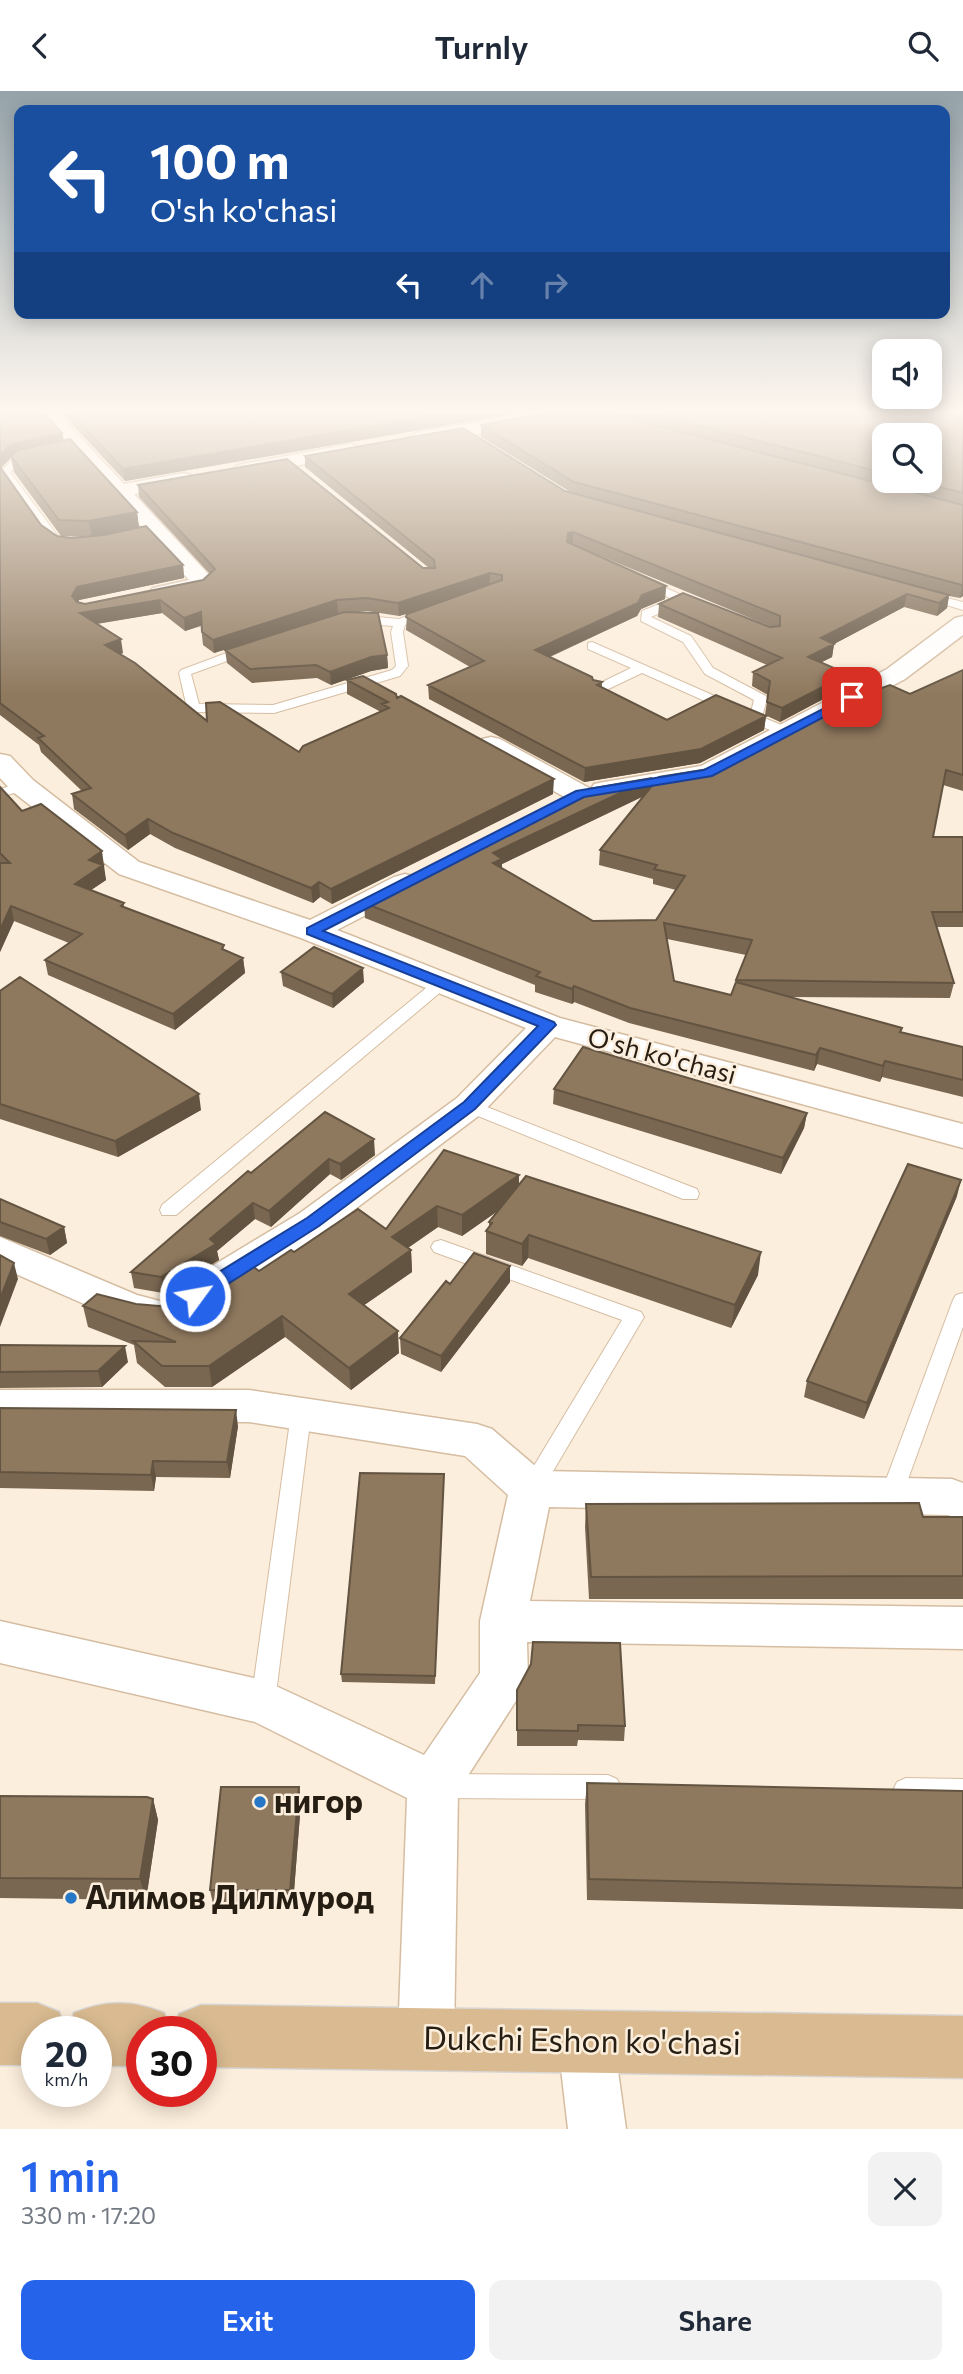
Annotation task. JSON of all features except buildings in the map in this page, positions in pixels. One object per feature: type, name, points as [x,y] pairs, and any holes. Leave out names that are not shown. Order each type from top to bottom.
[{"type":"main road","points":[[0,2034],[21,2034]]},
{"type":"main road","name":"Dukchi Eshon ko'chasi","points":[[217,2036],[963,2046]]},
{"type":"street","points":[[131,506],[151,531],[203,582],[196,586],[142,597]]},
{"type":"street","points":[[470,734],[568,800],[708,773],[896,674],[963,623]]},
{"type":"street","points":[[372,681],[397,694]]},
{"type":"street","name":"O'sh ko'chasi","points":[[0,762],[12,789],[129,867],[312,931],[548,1025],[963,1136]]},
{"type":"street","points":[[312,931],[434,869]]},
{"type":"street","points":[[0,1251],[130,1308],[155,1313],[171,1311],[313,1222],[469,1106],[548,1025]]},
{"type":"street","points":[[0,1406],[248,1406],[477,1441],[531,1489],[952,1497],[963,1502]]},
{"type":"street","points":[[426,2038],[433,1786],[503,1678],[503,1621],[531,1489]]},
{"type":"street","points":[[503,1621],[963,1628]]},
{"type":"street","points":[[0,1642],[263,1702],[433,1786]]},
{"type":"street","points":[[586,2042],[597,2129]]},
{"type":"lane","points":[[30,506],[56,541],[65,545],[79,545]]},
{"type":"lane","points":[[633,577],[695,604]]},
{"type":"lane","points":[[911,591],[963,606]]},
{"type":"lane","points":[[682,599],[647,613],[645,618],[687,639],[709,671],[761,699],[755,719]]},
{"type":"lane","points":[[344,619],[375,619],[400,623],[445,607]]},
{"type":"lane","points":[[259,645],[188,670],[185,673],[193,708],[274,709],[396,673],[402,666],[397,632],[400,623]]},
{"type":"lane","points":[[592,646],[786,732]]},
{"type":"lane","points":[[598,689],[641,668]]},
{"type":"lane","points":[[169,1210],[443,982]]},
{"type":"lane","points":[[469,1106],[690,1194]]},
{"type":"lane","points":[[441,1247],[634,1317],[531,1489]]},
{"type":"lane","points":[[891,1496],[963,1300]]},
{"type":"lane","points":[[263,1702],[301,1414]]},
{"type":"lane","points":[[433,1786],[628,1787]]},
{"type":"lane","points":[[879,1790],[963,1791]]},
{"type":"place","name":"нигор","points":[[260,1802]]},
{"type":"place","name":"Алимов Дилмурод","points":[[71,1898]]},
{"type":"route","points":[[195,1296],[313,1222],[469,1106],[548,1025],[312,931],[580,794],[708,773],[852,697]]}]
